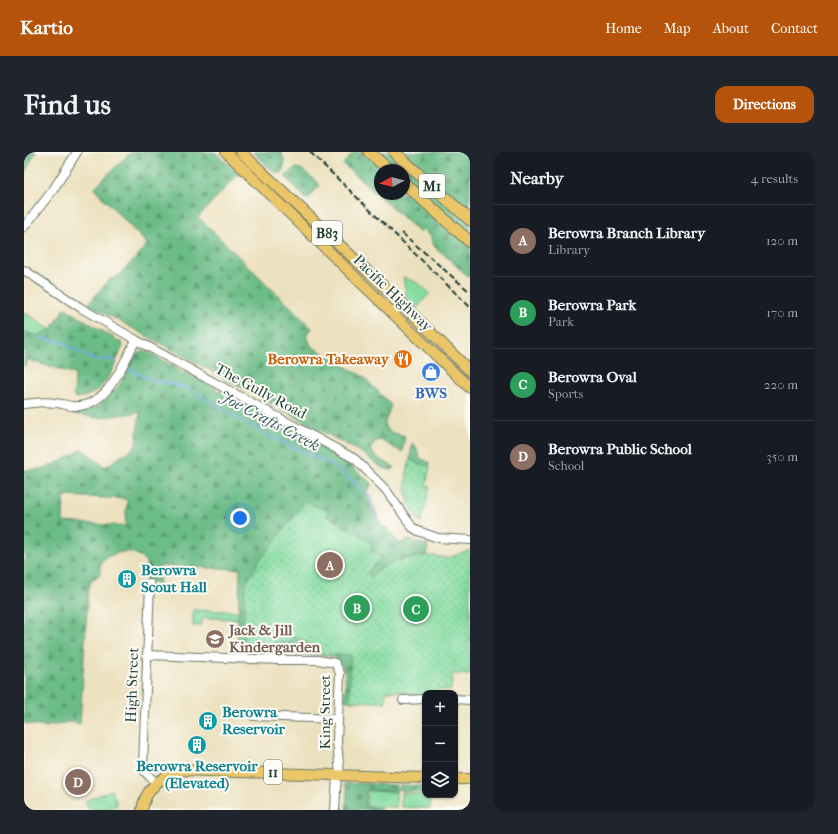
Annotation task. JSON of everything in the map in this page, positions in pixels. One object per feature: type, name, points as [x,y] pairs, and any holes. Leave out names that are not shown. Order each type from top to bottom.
[{"type":"highway","points":[[369,152],[382,164]]},
{"type":"highway","name":"M1","points":[[394,152],[470,220]]},
{"type":"highway","name":"M1","points":[[410,188],[470,242]]},
{"type":"main road","name":"Pacific Highway","points":[[226,152],[241,157],[397,298],[470,370]]},
{"type":"main road","name":"Pacific Highway","points":[[241,157],[470,388]]},
{"type":"main road","name":"11","points":[[142,810],[147,794],[156,784],[169,774],[180,770],[192,769],[422,778]]},
{"type":"main road","points":[[458,779],[470,779]]},
{"type":"street","points":[[24,227],[53,190],[77,152]]},
{"type":"street","name":"The Gully Road","points":[[24,270],[83,309],[136,340],[355,459],[386,490],[412,527],[418,531],[438,538],[470,540]]},
{"type":"street","points":[[24,404],[46,402],[74,406],[87,404],[99,398],[112,384],[136,340]]},
{"type":"street","name":"High Street","points":[[150,584],[143,765],[145,772],[156,784]]},
{"type":"street","name":"King Street","points":[[147,655],[279,660],[323,660],[335,663],[339,669],[337,741],[338,775],[336,810]]},
{"type":"street","points":[[403,700],[422,699]]},
{"type":"street","points":[[458,699],[470,700]]},
{"type":"street","points":[[253,716],[338,719]]},
{"type":"green space","points":[[24,152],[36,152],[24,174]]},
{"type":"green space","points":[[131,152],[215,152],[238,174],[198,217],[312,328],[307,335],[311,346],[364,377],[391,405],[384,425],[390,432],[405,436],[402,452],[380,440],[375,442],[370,449],[378,458],[395,467],[393,470],[381,467],[364,454],[88,304],[110,279],[115,278],[137,257],[147,244],[94,188]]},
{"type":"green space","points":[[253,152],[281,152],[285,163],[282,173],[275,173]]},
{"type":"green space","points":[[354,152],[470,152],[470,278],[432,244],[431,237],[423,229],[420,233],[383,200],[410,200],[410,164],[374,164],[374,192],[343,164]]},
{"type":"green space","points":[[296,168],[303,170],[320,185],[307,200],[285,176]]},
{"type":"green space","points":[[403,277],[418,283],[430,293],[417,308],[407,298]]},
{"type":"green space","points":[[65,308],[122,343],[123,346],[106,381],[100,388],[84,397],[74,398],[75,374],[28,360],[24,367],[24,332],[37,336],[51,330]]},
{"type":"green space","points":[[24,312],[51,330],[37,336],[24,332]]},
{"type":"green space","points":[[144,350],[339,456],[372,484],[365,494],[380,525],[388,529],[399,544],[407,540],[411,540],[428,545],[427,555],[397,561],[384,567],[372,577],[367,573],[381,557],[370,549],[373,544],[326,514],[328,511],[305,502],[431,690],[422,690],[422,698],[403,691],[386,691],[385,702],[345,701],[346,681],[344,669],[336,659],[330,656],[237,652],[240,569],[160,566],[159,584],[146,583],[146,562],[141,557],[131,552],[120,552],[103,559],[100,566],[100,575],[91,580],[88,592],[80,724],[69,722],[44,727],[24,723],[24,470],[47,467],[82,449],[105,467],[135,447],[140,412],[99,418],[73,414],[74,409],[89,409],[99,406],[120,385],[134,356]],"holes":[[[64,496],[127,499],[125,526],[63,522]]]},
{"type":"green space","points":[[412,443],[416,446],[420,458],[429,462],[430,467],[416,463],[410,459]]},
{"type":"green space","points":[[410,459],[416,463],[430,467],[426,486],[430,487],[421,522],[411,508],[406,493],[406,477]]},
{"type":"green space","points":[[305,502],[328,511],[326,515],[374,544],[370,550],[381,557],[367,573],[372,577],[381,568],[392,562],[427,555],[448,558],[470,550],[470,675],[452,674],[451,690],[422,690],[422,698],[403,691],[386,691],[385,702],[350,701],[351,655],[324,654],[293,635],[290,643],[275,642],[275,647],[243,646],[245,585],[260,560]]},
{"type":"green space","points":[[193,610],[239,611],[238,619],[203,618],[200,626],[193,626]]},
{"type":"green space","points":[[345,783],[397,785],[397,791],[365,790],[365,807],[379,808],[382,810],[346,810],[347,789],[344,785]]},
{"type":"green space","points":[[401,785],[422,786],[422,792],[402,791],[399,788]]},
{"type":"green space","points":[[112,790],[117,805],[104,810],[89,810],[85,801]]},
{"type":"green space","points":[[367,791],[396,792],[396,807],[366,806]]},
{"type":"green space","points":[[401,793],[422,794],[422,798],[431,798],[430,808],[401,807]]},
{"type":"waterway","name":"Joe Crafts Creek","points":[[42,338],[65,343],[85,356],[99,361],[110,359],[116,361]]},
{"type":"waterway","name":"Joe Crafts Creek","points":[[126,367],[149,379],[187,388],[263,433],[330,464],[368,494],[380,522]]},
{"type":"railway","points":[[310,152],[470,307]]},
{"type":"railway","points":[[402,233],[470,292]]},
{"type":"place","name":"Berowra Takeaway","points":[[403,359]]},
{"type":"place","name":"BWS","points":[[431,372]]},
{"type":"place","name":"Berowra Branch Library","points":[[330,565]]},
{"type":"place","name":"Berowra Scout Hall","points":[[127,579]]},
{"type":"place","name":"Berowra Park","points":[[357,608]]},
{"type":"place","name":"Berowra Oval","points":[[416,609]]},
{"type":"place","name":"Jack & Jill Kindergarden","points":[[215,639]]},
{"type":"place","name":"Berowra Reservoir","points":[[208,721]]},
{"type":"place","name":"Berowra Reservoir (Elevated)","points":[[197,745]]},
{"type":"place","name":"Berowra Public School","points":[[78,782]]}]
